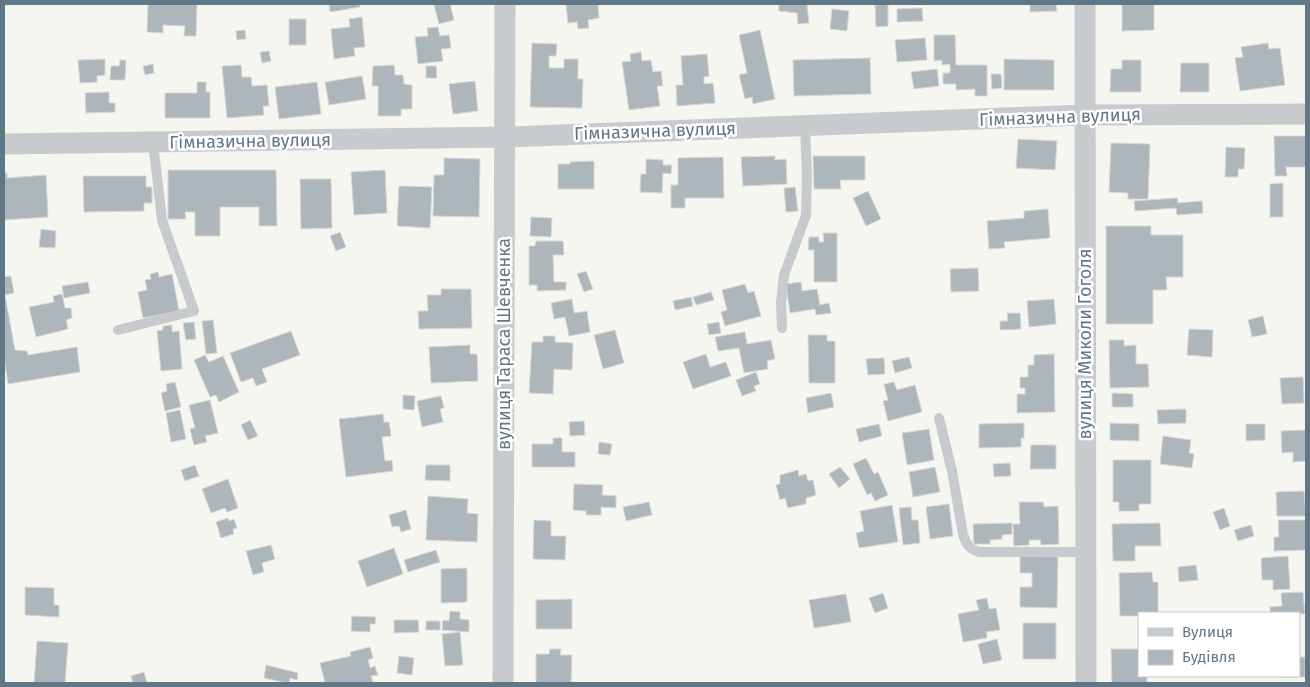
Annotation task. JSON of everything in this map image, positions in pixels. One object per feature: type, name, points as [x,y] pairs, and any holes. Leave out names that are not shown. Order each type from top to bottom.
[{"type":"street","name":"вулиця Тараса Шевченка","points":[[503,683],[505,4]]},
{"type":"street","name":"вулиця Миколи Гоголя","points":[[1085,4],[1086,683]]},
{"type":"street","name":"Гімназична вулиця","points":[[4,144],[505,137],[1085,115],[1306,114]]},
{"type":"lane","points":[[782,328],[784,275],[806,215],[805,126]]},
{"type":"lane","points":[[118,330],[194,311],[162,220],[153,142]]},
{"type":"lane","points":[[939,418],[952,471],[963,534],[965,542],[971,550],[979,552],[1085,552]]},
{"type":"building","points":[[148,4],[197,4],[196,36],[184,36],[185,26],[163,25],[163,33],[147,32]]},
{"type":"building","points":[[329,4],[360,4],[360,7],[330,12]]},
{"type":"building","points":[[450,4],[454,20],[439,24],[434,5]]},
{"type":"building","points":[[566,4],[598,4],[599,18],[588,20],[589,28],[578,29],[577,22],[568,23]]},
{"type":"building","points":[[779,4],[807,4],[809,23],[798,24],[797,13],[779,11]]},
{"type":"building","points":[[888,4],[888,26],[876,27],[875,5]]},
{"type":"building","points":[[1030,4],[1056,4],[1057,11],[1030,12]]},
{"type":"building","points":[[1122,4],[1154,4],[1154,30],[1122,31]]},
{"type":"building","points":[[922,8],[923,21],[897,22],[897,9]]},
{"type":"building","points":[[832,9],[849,11],[847,31],[830,29]]},
{"type":"building","points":[[362,17],[365,47],[354,48],[355,56],[334,59],[331,29],[350,27],[349,19]]},
{"type":"building","points":[[289,19],[306,19],[306,45],[289,45]]},
{"type":"building","points":[[438,27],[440,36],[449,35],[451,48],[441,49],[443,61],[418,64],[415,37],[428,36],[427,28]]},
{"type":"building","points":[[245,30],[246,39],[237,40],[236,31]]},
{"type":"building","points":[[760,30],[775,99],[753,104],[752,97],[745,99],[739,75],[747,73],[739,35]]},
{"type":"building","points":[[934,35],[955,35],[956,65],[987,65],[987,96],[975,96],[975,89],[956,90],[956,84],[943,84],[943,73],[950,73],[950,64],[942,65],[942,60],[934,61]]},
{"type":"building","points":[[925,38],[927,60],[897,62],[895,40]]},
{"type":"building","points":[[532,43],[557,44],[556,56],[549,56],[549,68],[564,68],[564,59],[578,59],[578,79],[583,79],[582,108],[530,107]]},
{"type":"building","points":[[1268,43],[1269,49],[1280,48],[1285,85],[1240,91],[1235,58],[1243,57],[1241,47]]},
{"type":"building","points":[[269,51],[271,61],[262,63],[260,52]]},
{"type":"building","points":[[641,52],[642,61],[651,60],[653,72],[661,71],[663,86],[657,86],[660,106],[629,110],[622,62],[631,61],[630,54]]},
{"type":"building","points":[[707,54],[709,76],[704,77],[704,84],[713,83],[715,103],[677,106],[676,85],[683,85],[681,56]]},
{"type":"building","points":[[870,58],[871,94],[794,96],[793,60]]},
{"type":"building","points":[[105,59],[105,75],[97,76],[97,82],[80,83],[78,60]]},
{"type":"building","points":[[1004,59],[1054,60],[1054,90],[1004,90]]},
{"type":"building","points":[[120,60],[126,60],[125,80],[110,80],[111,66],[119,66]]},
{"type":"building","points":[[1122,60],[1141,60],[1141,92],[1110,92],[1111,69],[1122,69]]},
{"type":"building","points":[[1181,63],[1209,63],[1209,92],[1180,92]]},
{"type":"building","points":[[153,64],[154,73],[145,75],[143,66]]},
{"type":"building","points":[[241,65],[242,77],[251,77],[252,86],[267,85],[269,106],[263,106],[264,115],[227,118],[222,66]]},
{"type":"building","points":[[394,65],[395,75],[403,75],[404,84],[412,85],[412,109],[401,109],[401,116],[378,116],[378,86],[372,86],[373,66]]},
{"type":"building","points":[[426,66],[436,66],[437,78],[426,78]]},
{"type":"building","points":[[937,69],[939,86],[914,89],[911,72]]},
{"type":"building","points":[[991,74],[1001,74],[1002,88],[992,89]]},
{"type":"building","points":[[362,76],[366,99],[329,105],[325,82]]},
{"type":"building","points":[[475,81],[478,111],[453,114],[449,84]]},
{"type":"building","points":[[197,82],[206,82],[206,92],[210,92],[210,118],[165,118],[165,93],[197,93]]},
{"type":"building","points":[[317,82],[321,114],[279,119],[275,87]]},
{"type":"building","points":[[109,92],[109,103],[115,103],[115,112],[86,113],[85,93]]},
{"type":"building","points":[[1274,136],[1306,136],[1306,167],[1286,167],[1287,176],[1275,176]]},
{"type":"building","points":[[1018,139],[1057,141],[1055,170],[1016,168]]},
{"type":"building","points":[[1111,143],[1150,144],[1148,199],[1128,199],[1128,193],[1109,192]]},
{"type":"building","points":[[1226,147],[1245,148],[1244,169],[1238,169],[1238,177],[1225,177]]},
{"type":"building","points":[[775,156],[775,160],[786,159],[787,184],[743,186],[741,157]]},
{"type":"building","points":[[813,156],[865,156],[865,180],[840,180],[841,189],[814,189]]},
{"type":"building","points":[[723,157],[724,198],[685,198],[685,208],[671,208],[671,185],[678,185],[678,158]]},
{"type":"building","points":[[444,158],[480,159],[479,217],[433,216],[434,175],[444,175]]},
{"type":"building","points":[[646,159],[663,160],[663,165],[672,165],[671,174],[663,173],[662,193],[640,192],[641,174],[646,174]]},
{"type":"building","points":[[594,161],[594,189],[558,189],[558,164]]},
{"type":"building","points":[[168,170],[276,170],[277,226],[259,226],[259,207],[220,207],[220,236],[195,236],[195,212],[185,212],[186,219],[168,219]]},
{"type":"building","points":[[385,170],[387,213],[354,215],[351,172]]},
{"type":"building","points":[[4,173],[7,173],[7,178],[46,175],[48,217],[4,220]]},
{"type":"building","points":[[83,176],[146,176],[146,187],[152,187],[152,203],[144,203],[144,211],[84,212]]},
{"type":"building","points":[[300,179],[331,179],[332,228],[301,229]]},
{"type":"building","points":[[1283,183],[1283,217],[1270,217],[1270,184]]},
{"type":"building","points":[[399,186],[432,187],[430,228],[397,226]]},
{"type":"building","points":[[795,187],[798,211],[786,212],[784,188]]},
{"type":"building","points":[[868,191],[881,219],[866,226],[853,198]]},
{"type":"building","points":[[1177,198],[1178,203],[1202,201],[1203,213],[1177,215],[1176,208],[1135,211],[1134,201]]},
{"type":"building","points":[[1048,209],[1050,238],[1004,242],[1005,248],[989,249],[987,221],[1024,218],[1024,211]]},
{"type":"building","points":[[531,217],[552,218],[551,237],[530,236]]},
{"type":"building","points":[[1106,226],[1151,226],[1151,235],[1183,235],[1183,277],[1166,277],[1167,290],[1153,290],[1153,324],[1106,324]]},
{"type":"building","points":[[41,229],[56,231],[55,248],[39,247]]},
{"type":"building","points":[[340,232],[346,247],[336,251],[330,236]]},
{"type":"building","points":[[823,233],[837,233],[837,282],[814,282],[814,250],[808,250],[809,237],[819,237],[819,242],[824,242]]},
{"type":"building","points":[[536,241],[563,241],[564,255],[553,255],[554,282],[566,282],[566,290],[537,291],[537,285],[529,285],[529,246],[535,246]]},
{"type":"building","points":[[978,268],[979,291],[951,292],[950,269]]},
{"type":"building","points":[[586,271],[593,289],[584,292],[577,274]]},
{"type":"building","points":[[158,272],[159,277],[172,274],[179,311],[143,318],[138,292],[147,290],[145,280],[151,279],[150,274]]},
{"type":"building","points":[[11,276],[14,293],[5,295],[15,350],[27,351],[28,355],[77,347],[80,372],[8,384],[4,357],[4,277]]},
{"type":"building","points":[[88,282],[90,293],[64,298],[62,286]]},
{"type":"building","points":[[801,282],[802,291],[817,289],[820,305],[829,303],[831,313],[816,315],[815,309],[790,313],[786,284]]},
{"type":"building","points":[[745,284],[748,293],[754,291],[761,316],[725,326],[721,312],[727,310],[722,290]]},
{"type":"building","points":[[441,289],[471,289],[472,328],[419,329],[418,311],[428,311],[427,295],[441,295]]},
{"type":"building","points":[[711,292],[714,300],[696,305],[693,297]]},
{"type":"building","points":[[62,294],[65,308],[71,308],[72,318],[66,320],[68,329],[36,337],[29,307],[54,302],[53,296]]},
{"type":"building","points":[[691,297],[693,306],[675,310],[673,301]]},
{"type":"building","points":[[572,299],[574,313],[587,311],[590,332],[569,336],[565,317],[554,319],[551,303]]},
{"type":"building","points":[[1054,299],[1056,324],[1029,327],[1027,301]]},
{"type":"building","points":[[1007,313],[1020,313],[1021,329],[1000,330],[1000,321],[1008,321]]},
{"type":"building","points":[[1263,316],[1267,334],[1252,337],[1248,320]]},
{"type":"building","points":[[213,320],[217,353],[206,354],[202,321]]},
{"type":"building","points":[[194,322],[196,339],[186,340],[183,323]]},
{"type":"building","points":[[719,322],[721,333],[709,335],[707,324]]},
{"type":"building","points":[[172,325],[172,332],[179,331],[182,369],[161,371],[157,331],[163,330],[163,326]]},
{"type":"building","points":[[1189,329],[1213,330],[1212,357],[1187,355]]},
{"type":"building","points":[[615,330],[624,363],[603,369],[594,335]]},
{"type":"building","points":[[291,331],[300,355],[262,369],[267,382],[256,386],[253,378],[241,382],[230,353]]},
{"type":"building","points":[[745,332],[747,344],[771,340],[775,359],[767,361],[768,369],[744,373],[739,348],[718,351],[715,337]]},
{"type":"building","points":[[808,335],[827,335],[827,341],[835,341],[835,383],[809,383]]},
{"type":"building","points":[[543,336],[555,336],[555,342],[573,343],[572,370],[554,369],[553,394],[529,393],[532,342],[543,342]]},
{"type":"building","points":[[1109,340],[1124,340],[1124,346],[1136,345],[1136,364],[1148,364],[1149,387],[1110,388]]},
{"type":"building","points":[[470,345],[470,354],[477,354],[478,381],[431,383],[429,347]]},
{"type":"building","points":[[706,354],[710,367],[726,362],[731,376],[693,389],[683,362]]},
{"type":"building","points":[[1054,354],[1055,412],[1017,413],[1017,394],[1025,394],[1025,388],[1020,388],[1020,377],[1028,377],[1028,365],[1034,365],[1034,355]]},
{"type":"building","points":[[205,355],[209,362],[223,356],[239,392],[219,402],[216,395],[210,397],[194,360]]},
{"type":"building","points":[[909,357],[912,368],[895,373],[892,361]]},
{"type":"building","points":[[884,358],[885,374],[868,375],[866,359]]},
{"type":"building","points":[[756,372],[760,384],[754,386],[756,391],[742,396],[736,380]]},
{"type":"building","points":[[1303,377],[1304,403],[1282,404],[1280,378]]},
{"type":"building","points":[[175,382],[181,407],[165,411],[161,393],[167,391],[166,384]]},
{"type":"building","points":[[894,382],[897,390],[915,385],[922,412],[888,421],[883,401],[888,400],[884,384]]},
{"type":"building","points":[[831,393],[834,407],[808,413],[806,398]]},
{"type":"building","points":[[1112,393],[1133,394],[1133,407],[1112,407]]},
{"type":"building","points":[[403,395],[415,396],[414,410],[403,409]]},
{"type":"building","points":[[441,396],[444,408],[440,409],[443,422],[422,427],[417,401]]},
{"type":"building","points":[[210,400],[218,433],[205,436],[207,442],[194,445],[190,429],[195,428],[189,405]]},
{"type":"building","points":[[1186,409],[1186,423],[1158,424],[1157,410]]},
{"type":"building","points":[[180,410],[186,439],[171,442],[166,413]]},
{"type":"building","points":[[383,414],[384,422],[389,422],[391,436],[382,437],[385,461],[392,460],[393,471],[346,477],[339,419]]},
{"type":"building","points":[[250,420],[258,436],[248,440],[241,425]]},
{"type":"building","points":[[584,421],[585,435],[570,436],[569,422]]},
{"type":"building","points":[[1024,423],[1024,438],[1021,438],[1021,447],[979,448],[979,424]]},
{"type":"building","points":[[1110,423],[1139,424],[1139,441],[1110,440]]},
{"type":"building","points":[[879,424],[882,436],[859,442],[856,429]]},
{"type":"building","points":[[1246,424],[1265,424],[1265,440],[1246,441]]},
{"type":"building","points":[[929,429],[934,460],[907,465],[902,433]]},
{"type":"building","points":[[1306,430],[1306,461],[1293,462],[1293,452],[1282,453],[1281,431]]},
{"type":"building","points":[[1163,436],[1191,440],[1189,453],[1194,454],[1192,468],[1160,464]]},
{"type":"building","points":[[553,438],[562,438],[562,452],[575,452],[575,467],[532,467],[532,444],[553,444]]},
{"type":"building","points":[[599,442],[612,444],[610,455],[598,454]]},
{"type":"building","points":[[1031,445],[1056,445],[1056,469],[1030,469]]},
{"type":"building","points":[[866,458],[874,474],[878,472],[888,495],[875,501],[871,493],[867,495],[853,464]]},
{"type":"building","points":[[1113,460],[1151,460],[1151,504],[1139,504],[1139,511],[1119,511],[1119,502],[1113,502]]},
{"type":"building","points":[[1010,463],[1011,476],[994,477],[993,464]]},
{"type":"building","points":[[195,465],[199,476],[185,481],[181,470]]},
{"type":"building","points":[[426,465],[450,465],[450,481],[425,480]]},
{"type":"building","points":[[840,467],[850,479],[839,488],[829,474]]},
{"type":"building","points":[[935,467],[940,492],[913,497],[909,472]]},
{"type":"building","points":[[798,470],[799,476],[806,474],[808,481],[813,480],[816,495],[806,498],[806,504],[788,508],[785,498],[780,500],[776,485],[780,484],[780,475]]},
{"type":"building","points":[[228,479],[238,508],[227,512],[225,508],[211,513],[202,489]]},
{"type":"building","points":[[574,484],[603,485],[602,495],[616,496],[616,508],[601,507],[601,515],[586,515],[586,511],[573,510]]},
{"type":"building","points":[[1304,491],[1306,516],[1277,516],[1276,492]]},
{"type":"building","points":[[428,496],[468,499],[467,513],[478,514],[477,542],[426,540]]},
{"type":"building","points":[[649,502],[652,515],[626,521],[623,507]]},
{"type":"building","points":[[1019,502],[1043,502],[1044,507],[1058,506],[1059,544],[1041,545],[1040,540],[1029,540],[1029,545],[1014,546],[1013,524],[1020,524]]},
{"type":"building","points":[[949,504],[953,536],[930,539],[926,507]]},
{"type":"building","points":[[892,505],[898,542],[859,548],[856,533],[864,531],[860,511]]},
{"type":"building","points":[[911,507],[912,520],[918,520],[920,543],[903,545],[899,508]]},
{"type":"building","points":[[1224,508],[1230,526],[1220,530],[1213,512]]},
{"type":"building","points":[[406,510],[411,529],[401,532],[399,526],[392,527],[389,515]]},
{"type":"building","points":[[228,518],[229,521],[234,519],[237,528],[233,529],[234,534],[221,538],[216,522]]},
{"type":"building","points":[[534,520],[551,521],[551,536],[566,536],[565,560],[533,559]]},
{"type":"building","points":[[1278,520],[1306,520],[1306,550],[1274,551],[1274,537],[1279,537]]},
{"type":"building","points":[[1012,523],[1012,534],[1002,535],[1002,539],[990,540],[990,544],[974,544],[973,524]]},
{"type":"building","points":[[1160,523],[1161,546],[1135,546],[1135,561],[1113,561],[1112,524]]},
{"type":"building","points":[[1251,525],[1254,536],[1238,541],[1234,530]]},
{"type":"building","points":[[271,545],[275,559],[262,563],[264,572],[253,575],[246,551]]},
{"type":"building","points":[[394,548],[403,574],[367,587],[358,561]]},
{"type":"building","points":[[436,550],[440,562],[408,572],[404,560]]},
{"type":"building","points":[[1020,556],[1058,557],[1057,608],[1020,607],[1020,587],[1032,587],[1032,573],[1020,573]]},
{"type":"building","points":[[1288,556],[1290,589],[1273,590],[1273,580],[1262,580],[1261,558]]},
{"type":"building","points":[[1196,565],[1198,580],[1179,582],[1178,567]]},
{"type":"building","points":[[467,568],[467,602],[441,603],[441,569]]},
{"type":"building","points":[[1152,572],[1153,582],[1158,582],[1158,612],[1138,612],[1138,616],[1120,616],[1119,573]]},
{"type":"building","points":[[25,587],[54,588],[54,605],[59,605],[59,617],[25,615]]},
{"type":"building","points":[[1303,592],[1305,614],[1300,614],[1300,612],[1270,612],[1270,607],[1282,606],[1281,593]]},
{"type":"building","points":[[883,593],[888,608],[875,613],[869,598]]},
{"type":"building","points":[[846,594],[851,622],[814,628],[809,600]]},
{"type":"building","points":[[987,598],[989,609],[996,608],[1000,630],[986,632],[987,638],[963,642],[958,614],[979,610],[976,600]]},
{"type":"building","points":[[572,599],[572,629],[536,629],[536,600]]},
{"type":"building","points":[[450,611],[460,612],[460,619],[469,620],[469,632],[442,630],[443,620],[449,621]]},
{"type":"building","points":[[352,616],[376,617],[375,624],[370,624],[370,632],[351,631]]},
{"type":"building","points":[[394,620],[418,620],[419,632],[394,633]]},
{"type":"building","points":[[426,621],[440,621],[440,630],[426,630]]},
{"type":"building","points":[[1023,623],[1056,623],[1056,659],[1023,659]]},
{"type":"building","points":[[460,632],[463,665],[445,666],[442,634]]},
{"type":"building","points":[[997,639],[1002,660],[983,664],[978,644]]},
{"type":"building","points":[[37,641],[68,643],[65,683],[34,683]]},
{"type":"building","points":[[370,647],[373,658],[368,660],[370,668],[375,666],[378,675],[371,676],[373,683],[325,683],[320,663],[351,656],[350,652]]},
{"type":"building","points":[[550,649],[561,649],[560,655],[572,655],[571,683],[536,683],[536,654],[549,654]]},
{"type":"building","points":[[1111,649],[1138,649],[1138,677],[1147,677],[1147,683],[1112,683]]},
{"type":"building","points":[[399,656],[414,658],[412,675],[397,673]]},
{"type":"building","points":[[1300,657],[1305,657],[1305,677],[1300,677]]},
{"type":"building","points":[[266,665],[298,673],[297,680],[290,678],[289,683],[287,683],[264,678]]},
{"type":"building","points":[[144,672],[147,683],[133,683],[131,676]]}]
